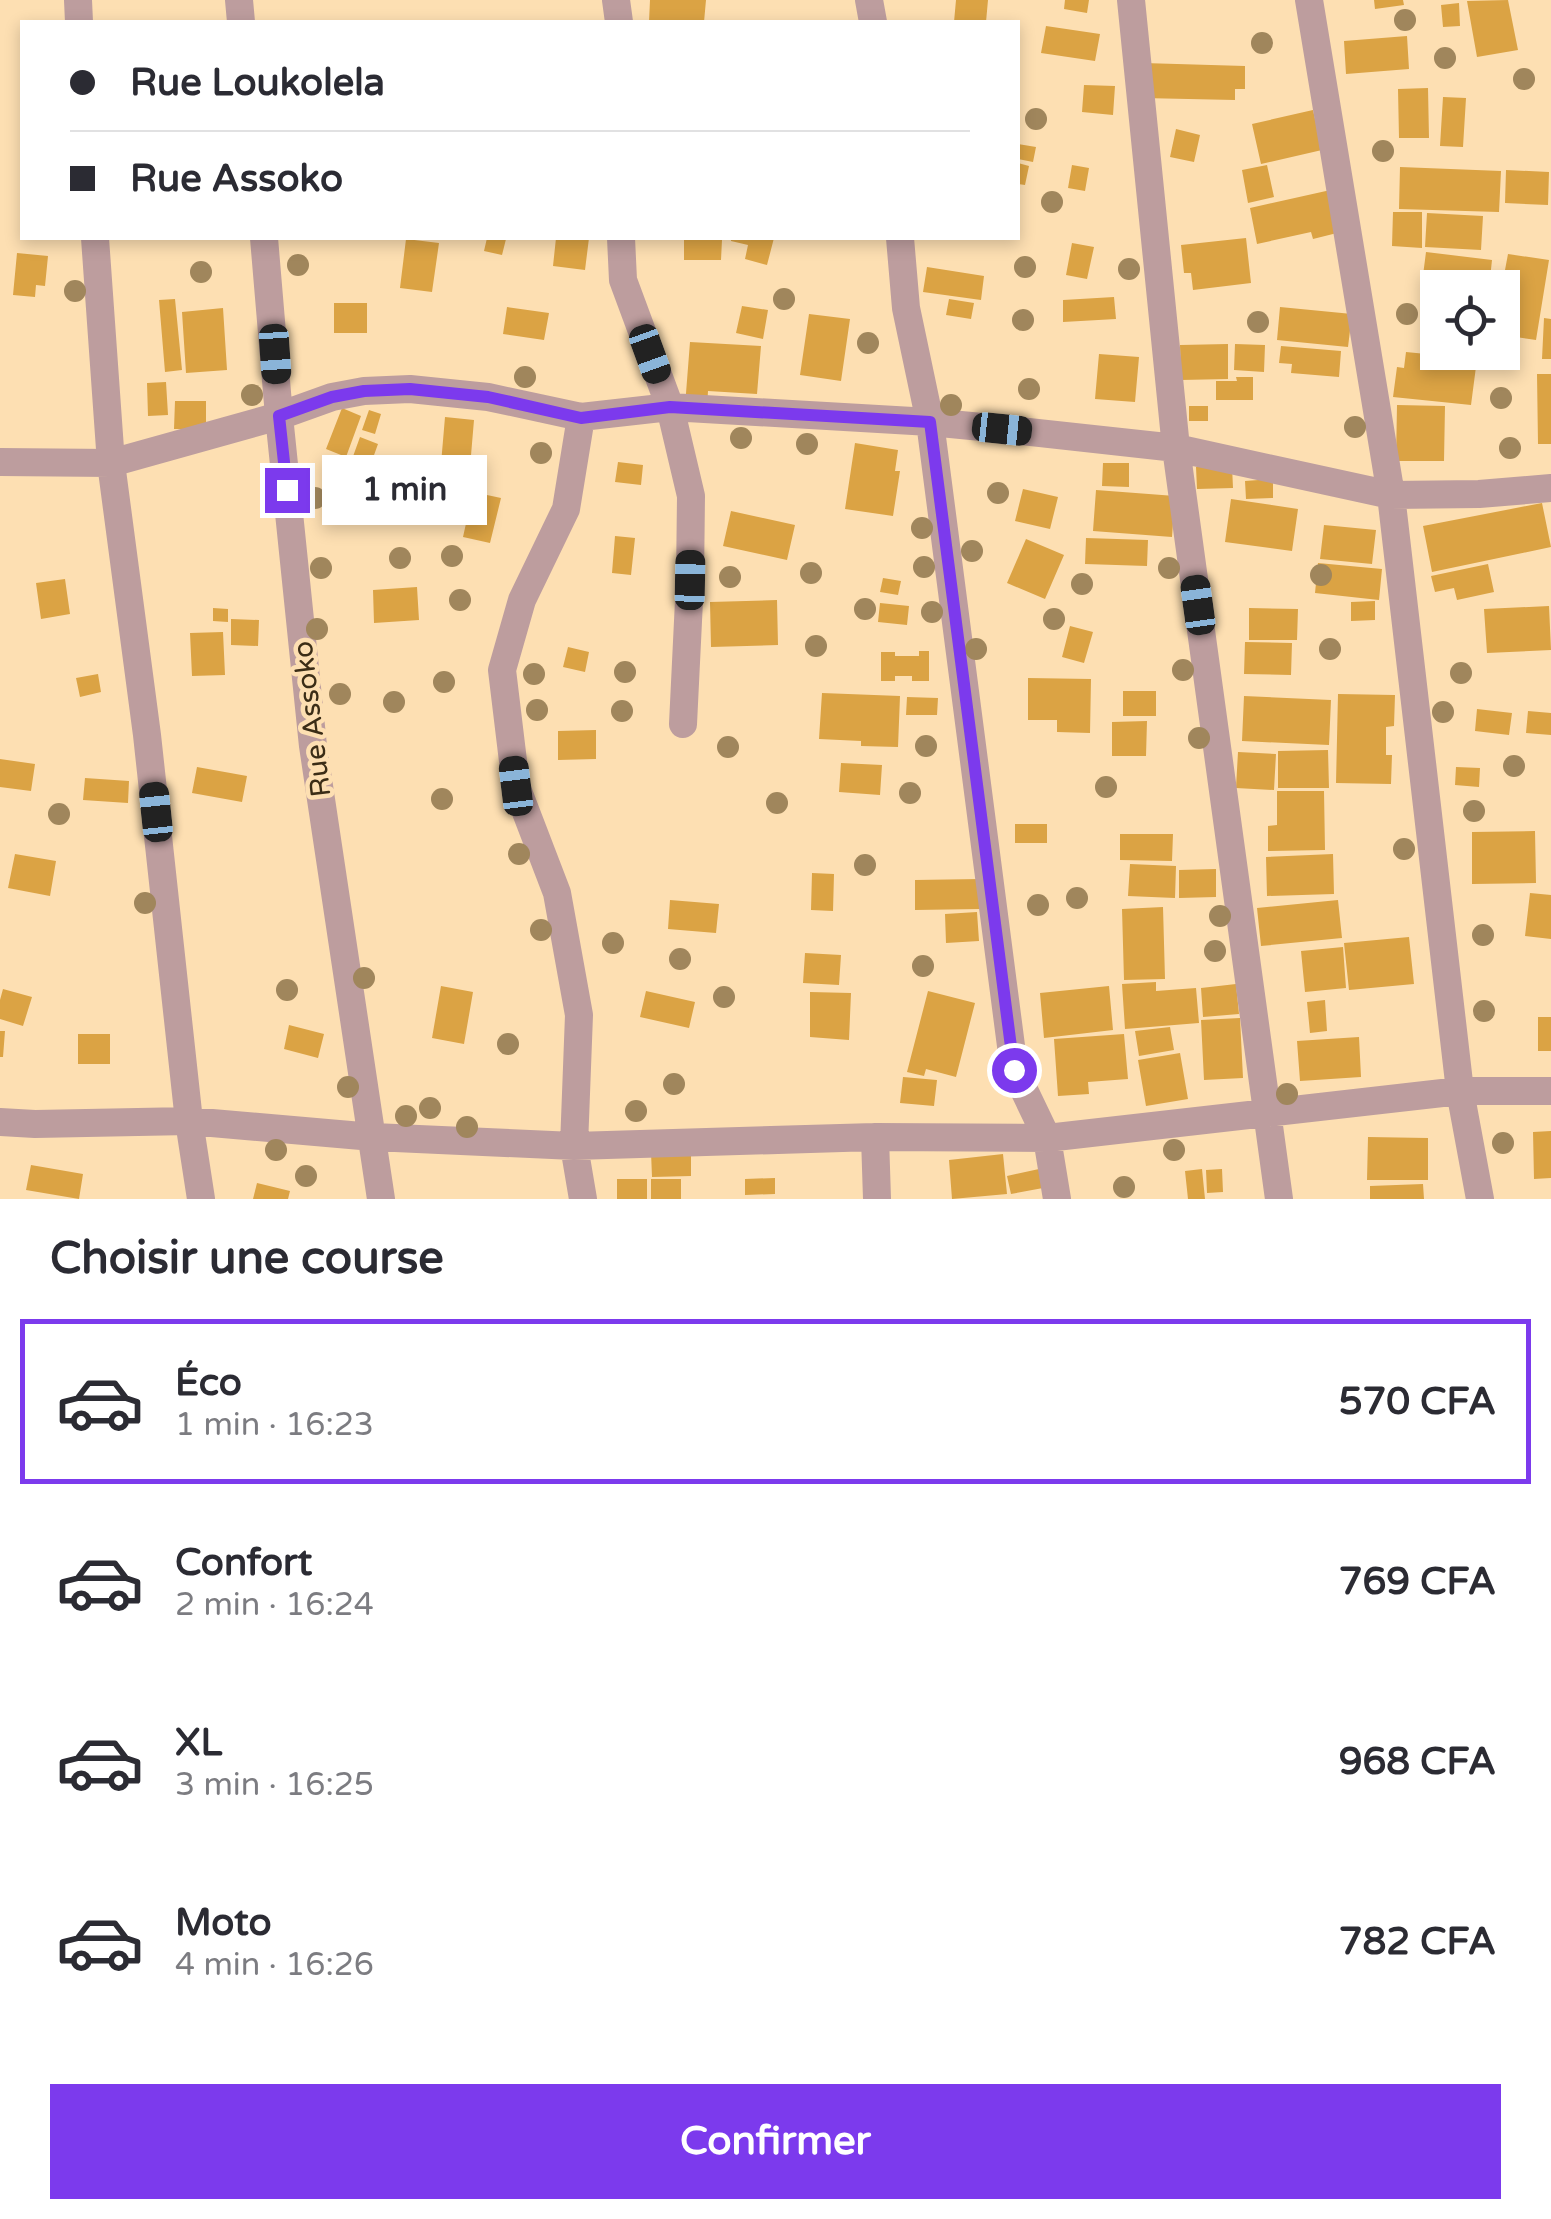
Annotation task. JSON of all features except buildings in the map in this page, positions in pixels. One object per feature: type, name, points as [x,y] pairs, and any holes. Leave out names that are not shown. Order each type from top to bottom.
[{"type":"street","points":[[1131,0],[1176,448],[1279,1199]]},
{"type":"street","points":[[1308,0],[1391,495],[1460,1090],[1480,1199]]},
{"type":"street","points":[[95,240],[111,463],[201,1199]]},
{"type":"street","name":"Rue Assoko","points":[[264,240],[313,746],[380,1199]]},
{"type":"street","points":[[621,240],[623,280],[670,407],[691,496],[682,724]]},
{"type":"street","points":[[900,240],[906,308],[930,422],[1014,1070],[1048,1138],[1057,1199]]},
{"type":"street","points":[[0,462],[111,463],[279,416],[332,397],[410,389],[488,397],[581,418],[670,407],[930,422],[1176,448],[1391,495],[1551,488]]},
{"type":"street","points":[[581,418],[566,510],[522,600],[502,670],[516,786],[557,893],[578,1015],[574,1146],[583,1199]]},
{"type":"street","points":[[0,1122],[189,1121],[372,1137],[574,1146],[874,1136],[1048,1138],[1460,1090],[1551,1090]]},
{"type":"street","points":[[874,1136],[877,1199]]},
{"type":"route","points":[[287,490],[279,416],[332,397],[364,391],[410,389],[488,397],[581,418],[670,407],[930,422],[1014,1070]]}]
